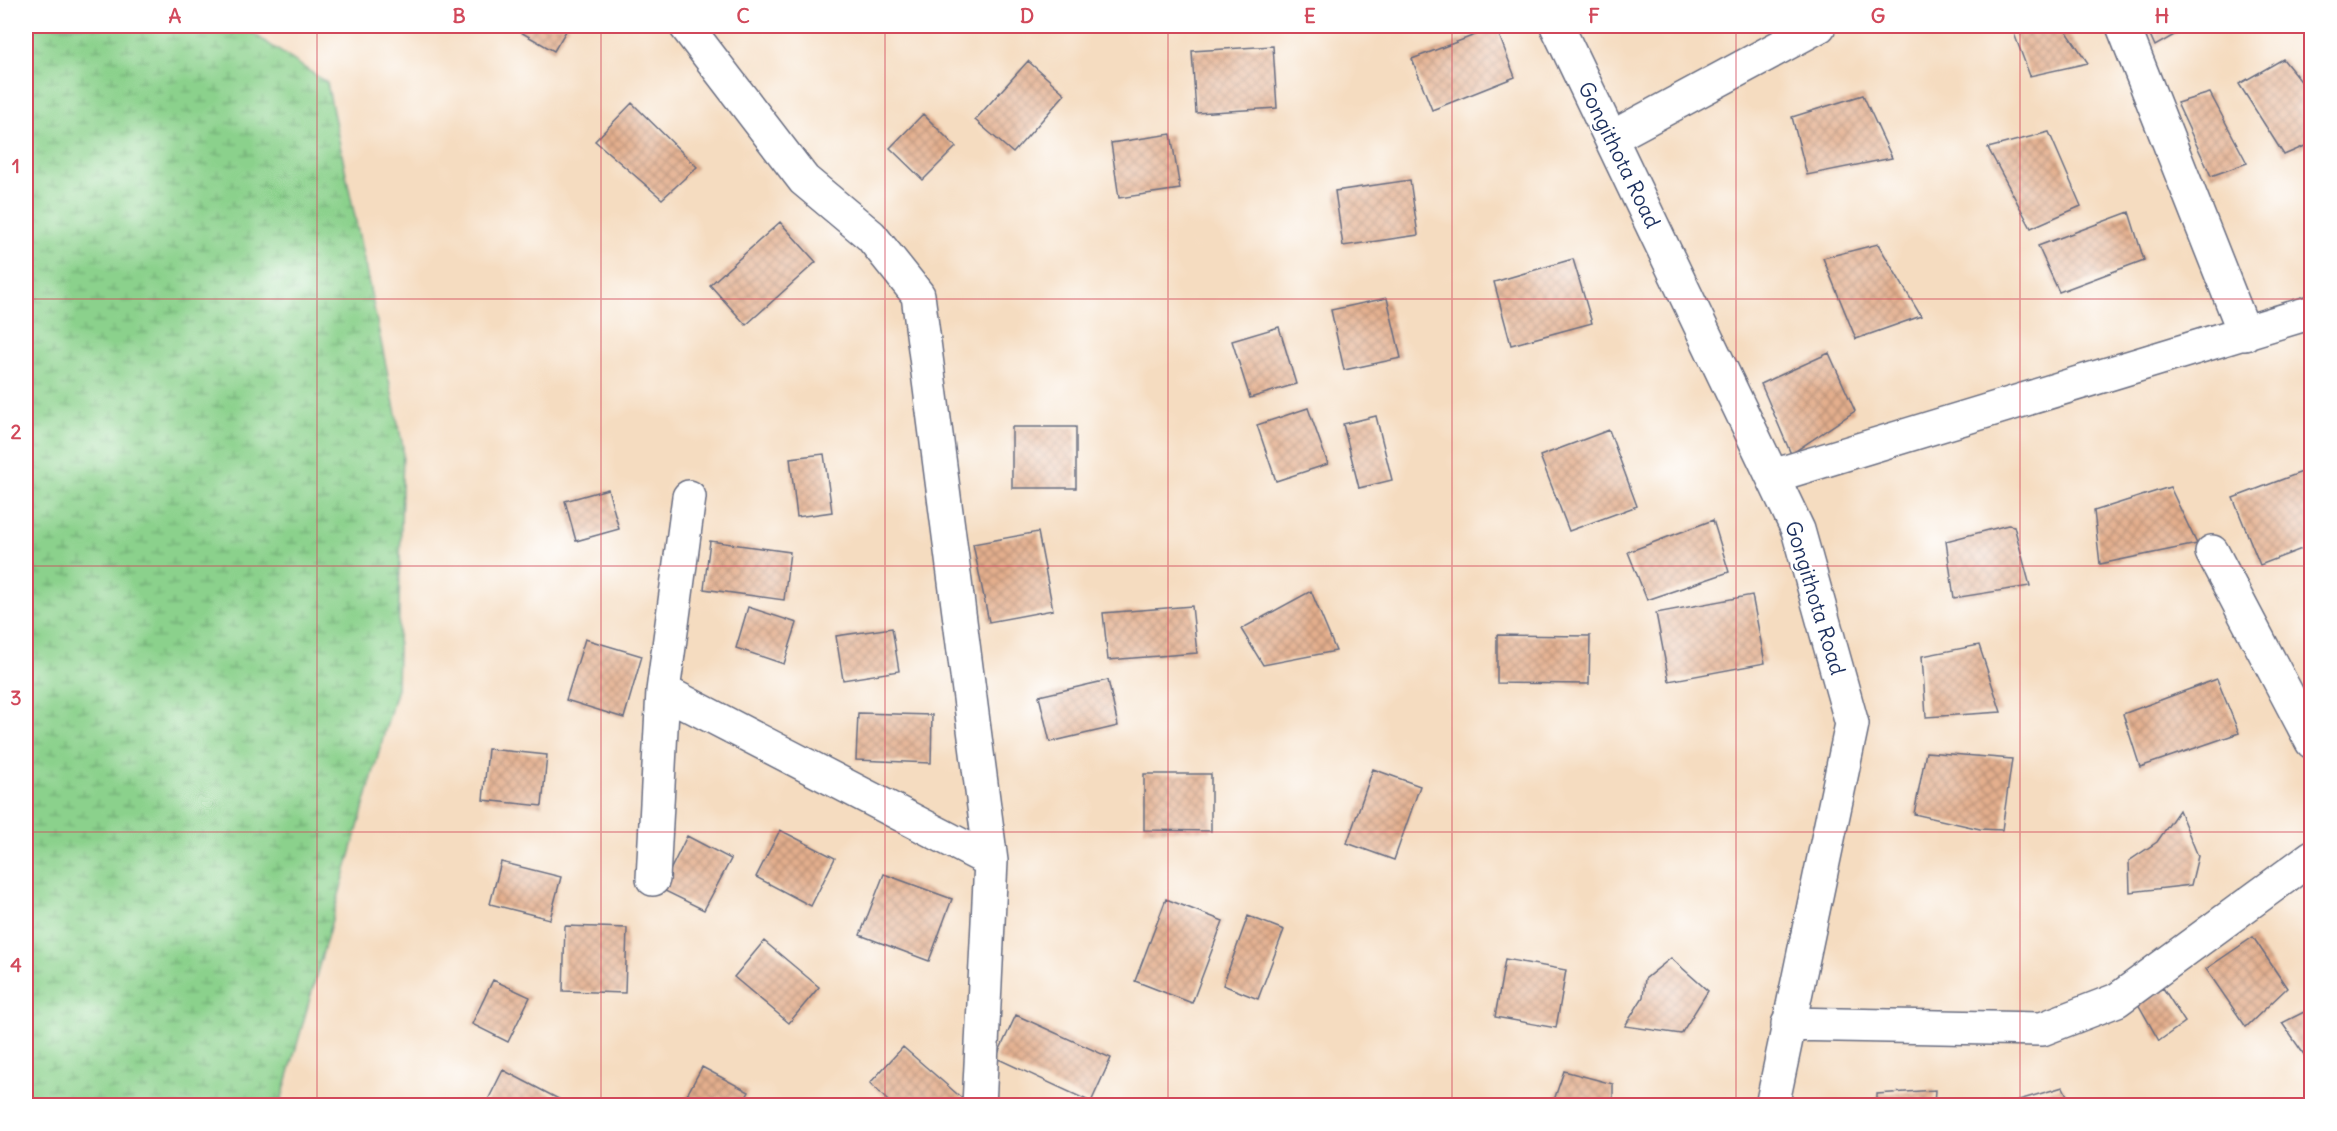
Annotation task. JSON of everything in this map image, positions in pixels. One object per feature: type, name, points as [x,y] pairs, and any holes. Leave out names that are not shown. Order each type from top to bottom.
[{"type":"street","points":[[686,26],[804,180],[871,236],[918,295],[991,861],[979,1106]]},
{"type":"street","name":"Gongithota Road","points":[[1557,26],[1798,530],[1852,723],[1772,1106]]},
{"type":"street","points":[[1611,138],[1819,26]]},
{"type":"street","points":[[2123,26],[2245,334]]},
{"type":"street","points":[[1773,477],[2312,312]]},
{"type":"street","points":[[653,879],[663,691],[690,497]]},
{"type":"street","points":[[2212,552],[2312,742]]},
{"type":"street","points":[[663,691],[991,861]]},
{"type":"street","points":[[1788,1024],[2042,1029],[2117,1000],[2312,857]]},
{"type":"green space","points":[[26,26],[242,26],[327,83],[403,447],[397,688],[280,1105],[26,1105]]},
{"type":"building","points":[[520,26],[569,26],[554,51],[517,30]]},
{"type":"building","points":[[2017,26],[2063,26],[2088,63],[2030,76],[2012,28]]},
{"type":"building","points":[[2146,26],[2190,26],[2155,46]]},
{"type":"building","points":[[1496,27],[1515,77],[1432,110],[1412,59]]},
{"type":"building","points":[[1273,46],[1277,108],[1196,113],[1192,51]]},
{"type":"building","points":[[2283,59],[2312,95],[2312,143],[2284,155],[2239,84]]},
{"type":"building","points":[[1028,61],[1065,94],[1013,153],[975,120]]},
{"type":"building","points":[[2210,93],[2247,163],[2211,176],[2177,103]]},
{"type":"building","points":[[1863,95],[1892,158],[1807,175],[1792,117]]},
{"type":"building","points":[[632,103],[697,167],[662,199],[595,141]]},
{"type":"building","points":[[923,114],[956,147],[923,180],[890,148]]},
{"type":"building","points":[[2049,132],[2081,206],[2031,228],[1988,148]]},
{"type":"building","points":[[1171,134],[1180,189],[1119,198],[1111,143]]},
{"type":"building","points":[[1410,180],[1418,235],[1343,246],[1335,191]]},
{"type":"building","points":[[2129,212],[2144,260],[2059,292],[2038,246]]},
{"type":"building","points":[[780,222],[816,262],[746,325],[710,285]]},
{"type":"building","points":[[1878,244],[1921,316],[1856,339],[1823,258]]},
{"type":"building","points":[[1573,259],[1592,323],[1511,345],[1494,282]]},
{"type":"building","points":[[1387,298],[1401,358],[1344,370],[1331,310]]},
{"type":"building","points":[[1279,327],[1296,384],[1250,398],[1232,341]]},
{"type":"building","points":[[1829,353],[1855,411],[1791,454],[1761,384]]},
{"type":"building","points":[[1308,408],[1328,464],[1276,481],[1257,425]]},
{"type":"building","points":[[1376,416],[1392,480],[1359,488],[1343,424]]},
{"type":"building","points":[[1012,427],[1076,427],[1076,488],[1012,488]]},
{"type":"building","points":[[1609,430],[1637,506],[1569,531],[1540,456]]},
{"type":"building","points":[[824,454],[832,512],[797,517],[790,458]]},
{"type":"building","points":[[2302,472],[2312,476],[2312,545],[2260,565],[2233,498]]},
{"type":"building","points":[[2170,487],[2197,544],[2100,564],[2094,511]]},
{"type":"building","points":[[608,489],[619,529],[576,541],[565,501]]},
{"type":"building","points":[[1713,520],[1729,572],[1647,600],[1628,552]]},
{"type":"building","points":[[2008,525],[2014,526],[2030,586],[1954,598],[1946,541]]},
{"type":"building","points":[[1038,532],[1053,610],[989,622],[973,544]]},
{"type":"building","points":[[710,541],[790,552],[784,600],[704,589]]},
{"type":"building","points":[[1311,591],[1336,651],[1263,665],[1241,629]]},
{"type":"building","points":[[1752,595],[1765,663],[1669,681],[1656,613]]},
{"type":"building","points":[[1192,606],[1197,653],[1108,660],[1103,613]]},
{"type":"building","points":[[748,607],[797,623],[784,664],[736,648]]},
{"type":"building","points":[[892,628],[899,671],[843,680],[836,636]]},
{"type":"building","points":[[1497,635],[1590,636],[1589,684],[1497,683]]},
{"type":"building","points":[[585,639],[642,656],[624,718],[566,700]]},
{"type":"building","points":[[1979,645],[2001,712],[1926,717],[1922,656]]},
{"type":"building","points":[[2217,679],[2239,733],[2140,767],[2123,714]]},
{"type":"building","points":[[1108,680],[1118,726],[1050,742],[1039,696]]},
{"type":"building","points":[[858,713],[932,715],[931,763],[856,760]]},
{"type":"building","points":[[488,749],[547,755],[542,806],[483,800]]},
{"type":"building","points":[[1926,752],[2012,759],[2002,830],[1980,829],[1914,814]]},
{"type":"building","points":[[1373,769],[1420,786],[1394,860],[1347,843]]},
{"type":"building","points":[[1144,774],[1211,774],[1211,831],[1144,830]]},
{"type":"building","points":[[2179,810],[2198,856],[2191,885],[2130,892],[2129,861],[2157,842]]},
{"type":"building","points":[[780,830],[835,858],[811,906],[756,877]]},
{"type":"building","points":[[687,836],[731,859],[704,910],[661,889]]},
{"type":"building","points":[[501,862],[561,877],[550,919],[490,904]]},
{"type":"building","points":[[884,874],[952,899],[929,961],[860,935]]},
{"type":"building","points":[[1166,899],[1223,921],[1192,1003],[1135,981]]},
{"type":"building","points":[[1248,916],[1284,930],[1258,999],[1223,985]]},
{"type":"building","points":[[565,926],[627,928],[625,993],[563,991]]},
{"type":"building","points":[[2253,937],[2287,988],[2246,1027],[2206,969]]},
{"type":"building","points":[[764,941],[819,987],[789,1023],[734,977]]},
{"type":"building","points":[[1671,958],[1708,991],[1681,1034],[1625,1026],[1643,997],[1645,979]]},
{"type":"building","points":[[1505,959],[1566,970],[1556,1028],[1495,1017]]},
{"type":"building","points":[[493,980],[530,997],[508,1042],[472,1024]]},
{"type":"building","points":[[2163,988],[2185,1022],[2159,1041],[2137,1002]]},
{"type":"building","points":[[2312,1008],[2312,1066],[2282,1023]]},
{"type":"building","points":[[1016,1015],[1111,1058],[1091,1102],[996,1058]]},
{"type":"building","points":[[903,1047],[964,1100],[959,1106],[893,1106],[870,1083]]},
{"type":"building","points":[[702,1067],[749,1092],[741,1106],[681,1106]]},
{"type":"building","points":[[503,1070],[572,1106],[485,1106]]},
{"type":"building","points":[[1564,1071],[1613,1084],[1613,1106],[1552,1106]]},
{"type":"building","points":[[2063,1087],[2072,1106],[2011,1106],[2009,1103]]},
{"type":"building","points":[[1935,1090],[1934,1106],[1877,1106],[1877,1094]]}]
